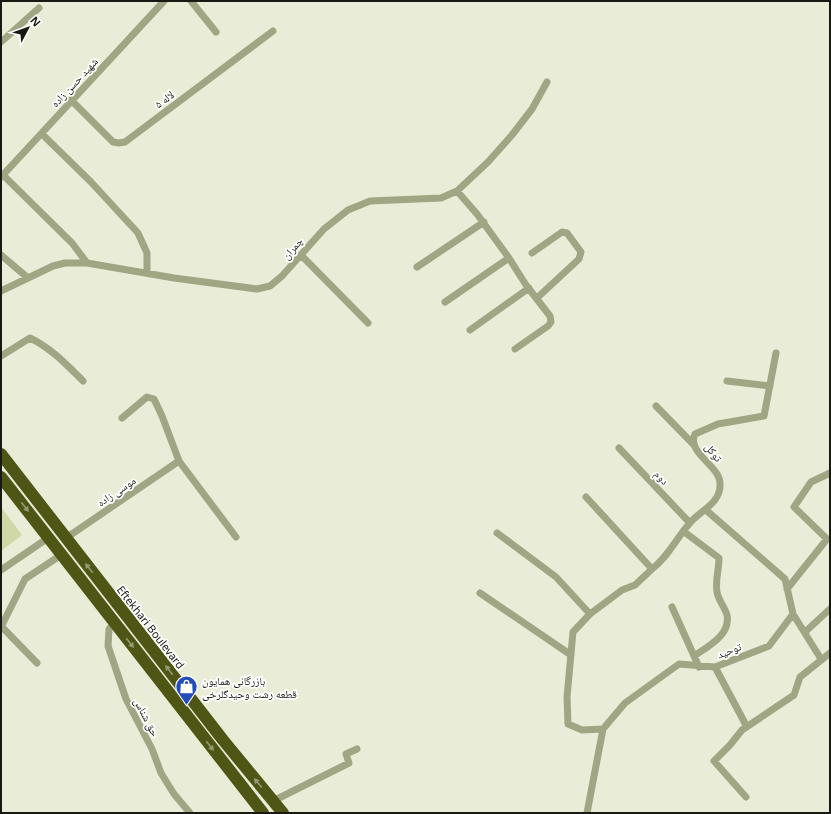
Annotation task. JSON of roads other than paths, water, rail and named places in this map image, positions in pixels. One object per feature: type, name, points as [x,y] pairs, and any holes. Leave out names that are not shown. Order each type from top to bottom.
[{"type":"highway","name":"Eftekhari Boulevard","points":[[1,454],[223,740],[283,813]]},
{"type":"highway","points":[[1,477],[263,813]]},
{"type":"street","name":"شهید حسن زاده","points":[[2,176],[164,1]]},
{"type":"street","points":[[191,1],[216,32]]},
{"type":"street","points":[[1,42],[39,8]]},
{"type":"street","name":"لاله ۵","points":[[71,100],[112,142],[125,142],[273,31]]},
{"type":"street","name":"چمران","points":[[1,290],[65,263],[86,263],[263,289],[276,282],[324,229],[340,215],[358,205],[380,200],[441,198],[457,191],[488,162],[512,135],[532,109],[547,82]]},
{"type":"street","points":[[42,134],[91,182],[138,233],[147,253],[147,273]]},
{"type":"street","points":[[2,176],[72,243],[86,263]]},
{"type":"street","points":[[457,191],[484,222],[550,316],[551,322],[548,326],[515,349]]},
{"type":"street","points":[[417,267],[484,222]]},
{"type":"street","points":[[532,253],[562,232],[567,233],[581,252],[579,259],[537,298]]},
{"type":"street","points":[[1,255],[28,278]]},
{"type":"street","points":[[300,255],[368,323]]},
{"type":"street","points":[[445,302],[509,258]]},
{"type":"street","points":[[470,330],[529,288]]},
{"type":"street","points":[[1,356],[30,338],[41,343],[58,356],[83,381]]},
{"type":"street","name":"توکل","points":[[603,729],[582,730],[568,724],[567,697],[573,632],[590,614],[622,590],[635,585],[662,561],[690,522],[706,510],[715,499],[720,484],[718,475],[694,445],[693,439],[695,434],[718,424],[764,416],[776,353]]},
{"type":"street","points":[[727,382],[770,386]]},
{"type":"street","points":[[122,418],[147,397],[154,399],[175,446],[179,461],[236,537]]},
{"type":"street","points":[[656,406],[694,445]]},
{"type":"street","name":"دوم","points":[[619,448],[690,522]]},
{"type":"street","name":"موسی زاده","points":[[66,538],[179,461]]},
{"type":"street","points":[[787,588],[827,538],[794,507],[811,482],[830,473]]},
{"type":"street","points":[[586,497],[652,569]]},
{"type":"street","points":[[706,510],[785,578],[793,614],[821,659]]},
{"type":"street","points":[[683,531],[719,558],[716,585],[717,594],[727,615],[726,627],[718,639],[694,656]]},
{"type":"street","points":[[497,532],[556,577],[590,614]]},
{"type":"street","points":[[1,570],[48,538]]},
{"type":"street","points":[[37,663],[1,626],[25,579],[61,555]]},
{"type":"street","points":[[480,593],[571,655]]},
{"type":"street","points":[[672,607],[699,667]]},
{"type":"street","points":[[805,632],[830,609]]},
{"type":"street","name":"توحید","points":[[587,813],[603,729],[625,703],[680,664],[699,667],[715,667],[768,646],[793,614]]},
{"type":"street","name":"حق شناس","points":[[114,623],[109,629],[108,646],[126,699],[152,749],[161,773],[174,794],[190,813]]},
{"type":"street","points":[[746,797],[714,761],[747,727],[794,695],[800,677],[830,653]]},
{"type":"street","points":[[715,667],[747,727]]},
{"type":"street","points":[[274,801],[349,763],[346,754],[357,749]]},
{"type":"place","name":"بازرگانی همایون قطعه رشت وحیدگلرخی","points":[[187,706]]}]
